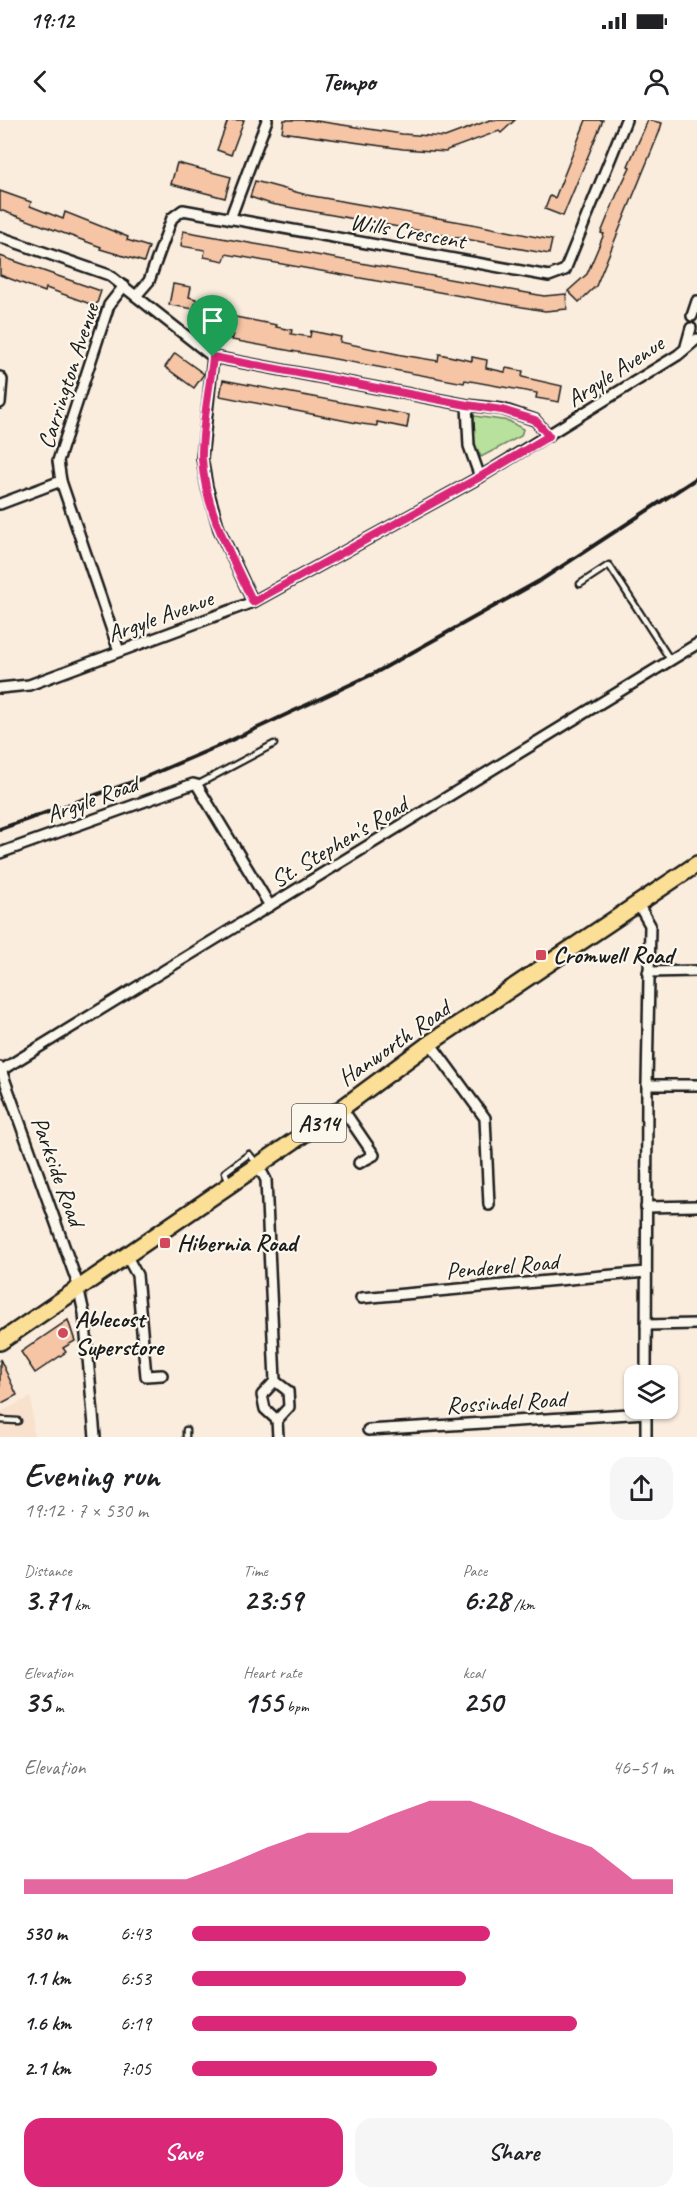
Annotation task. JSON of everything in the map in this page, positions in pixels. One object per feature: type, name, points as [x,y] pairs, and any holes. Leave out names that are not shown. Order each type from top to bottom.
[{"type":"main road","name":"Hanworth Road","points":[[0,1342],[342,1108],[430,1043],[697,864]]},
{"type":"street","points":[[230,219],[267,120]]},
{"type":"street","name":"Wills Crescent","points":[[136,296],[149,281],[172,218],[183,210],[549,276],[565,270],[626,120]]},
{"type":"street","points":[[0,237],[109,274],[213,357],[502,410],[535,420],[549,436]]},
{"type":"street","name":"Carrington Avenue","points":[[119,651],[61,481],[58,461],[109,305],[123,286]]},
{"type":"street","points":[[692,316],[697,301]]},
{"type":"street","points":[[686,346],[691,328]]},
{"type":"street","name":"Argyle Avenue","points":[[0,688],[28,685],[253,602],[480,477],[678,355],[697,339]]},
{"type":"street","points":[[213,357],[202,458],[207,488],[219,529],[253,602]]},
{"type":"street","points":[[0,377],[2,380],[0,404]]},
{"type":"street","points":[[467,405],[469,446],[480,477]]},
{"type":"street","points":[[0,504],[61,481]]},
{"type":"street","name":"St. Stephen's Road","points":[[0,1069],[697,644]]},
{"type":"street","name":"Argyle Road","points":[[0,853],[193,784],[197,785]]},
{"type":"street","points":[[197,785],[270,906]]},
{"type":"street","points":[[638,904],[650,925],[646,1085],[646,1365]]},
{"type":"street","points":[[648,972],[697,971]]},
{"type":"street","points":[[430,1043],[485,1118],[489,1205]]},
{"type":"street","name":"Parkside Road","points":[[0,1069],[78,1289]]},
{"type":"street","points":[[646,1085],[697,1085]]},
{"type":"street","points":[[342,1108],[374,1155],[359,1163]]},
{"type":"street","points":[[258,1165],[266,1180],[275,1381],[262,1395],[265,1409],[277,1420],[278,1437]]},
{"type":"street","points":[[646,1207],[697,1206]]},
{"type":"street","points":[[126,1255],[137,1275],[146,1376],[162,1375]]},
{"type":"street","name":"Penderel Road","points":[[361,1298],[646,1272]]},
{"type":"street","points":[[78,1289],[84,1313],[95,1437]]},
{"type":"street","points":[[646,1325],[697,1324]]},
{"type":"street","points":[[275,1381],[288,1391],[289,1407],[277,1420]]},
{"type":"street","name":"Rossindel Road","points":[[368,1430],[624,1413]]},
{"type":"street","points":[[646,1419],[646,1437]]},
{"type":"lane","points":[[580,584],[609,565],[671,661]]},
{"type":"lane","points":[[197,785],[274,744]]},
{"type":"lane","points":[[0,1420],[18,1420]]},
{"type":"lane","points":[[186,1430],[186,1437]]},
{"type":"shaded area","points":[[31,1397],[34,1437],[0,1437],[0,1412]]},
{"type":"green space","points":[[474,416],[509,421],[523,429],[521,436],[481,457],[474,441]]},
{"type":"building","points":[[228,120],[244,120],[231,155],[217,150]]},
{"type":"building","points":[[284,120],[310,120],[402,134],[445,137],[490,120],[515,120],[501,133],[499,131],[446,152],[403,149],[282,132]]},
{"type":"building","points":[[586,120],[603,120],[563,216],[545,209],[550,196],[555,198]]},
{"type":"building","points":[[648,120],[662,123],[659,133],[596,286],[579,302],[568,291],[587,274],[604,234],[601,233]]},
{"type":"building","points":[[177,163],[231,177],[225,198],[171,184]]},
{"type":"building","points":[[255,181],[307,195],[552,240],[549,254],[271,204],[250,197]]},
{"type":"building","points":[[0,191],[31,202],[30,206],[63,219],[65,212],[128,237],[127,240],[149,247],[144,262],[100,249],[101,247],[0,210]]},
{"type":"building","points":[[183,231],[544,296],[566,294],[567,309],[545,311],[226,254],[224,261],[204,257],[205,250],[181,246]]},
{"type":"building","points":[[0,256],[101,291],[96,306],[46,288],[45,292],[0,275]]},
{"type":"building","points":[[173,284],[191,287],[189,297],[196,299],[194,309],[169,305]]},
{"type":"building","points":[[209,312],[277,325],[276,327],[292,330],[291,334],[310,337],[311,331],[341,337],[340,342],[402,355],[438,361],[439,354],[472,361],[472,357],[487,360],[486,368],[505,372],[506,368],[523,371],[522,377],[562,386],[559,402],[536,398],[537,393],[465,380],[464,383],[232,340],[234,334],[230,339],[221,338],[222,332],[205,328]]},
{"type":"building","points":[[175,353],[204,374],[194,388],[165,367]]},
{"type":"building","points":[[223,380],[409,415],[407,428],[377,422],[377,426],[362,424],[220,396]]},
{"type":"building","points":[[68,1320],[75,1341],[63,1348],[66,1352],[35,1373],[21,1352]]},
{"type":"building","points":[[0,1359],[17,1395],[0,1404]]},
{"type":"railway","points":[[0,829],[141,779],[221,745],[375,673],[541,580],[697,478]]},
{"type":"place","name":"Cromwell Road","points":[[541,955]]},
{"type":"place","name":"Hibernia Road","points":[[165,1243]]},
{"type":"place","name":"Ablecost Superstore","points":[[63,1333]]},
{"type":"route","points":[[213,357],[502,410],[535,420],[549,436],[480,477],[253,602],[219,529],[207,488],[202,458],[213,357]]}]
